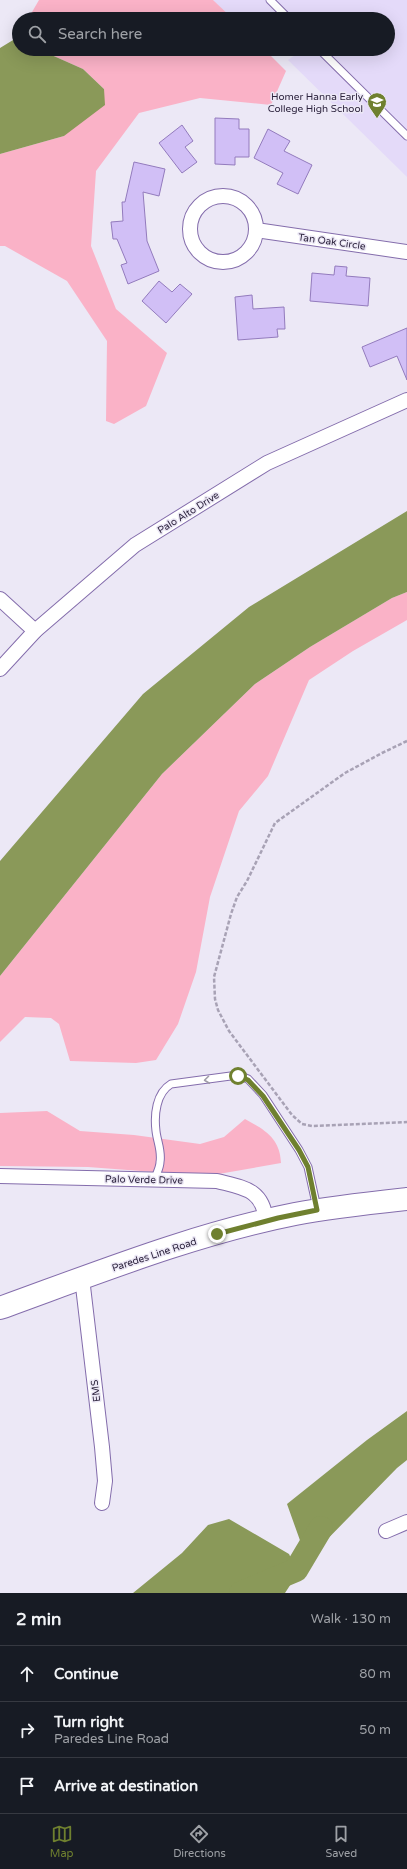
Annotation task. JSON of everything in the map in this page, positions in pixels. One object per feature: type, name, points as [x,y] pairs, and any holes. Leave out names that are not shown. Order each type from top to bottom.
[{"type":"main road","name":"Paredes Line Road","points":[[0,1308],[166,1249],[266,1221],[317,1210],[407,1199]]},
{"type":"street","points":[[224,196],[234,198],[247,206],[255,220],[256,230],[254,241],[248,251],[239,259],[228,262],[217,262],[206,258],[197,250],[192,240],[190,229],[194,214],[204,202],[213,197],[224,196]]},
{"type":"street","name":"Tan Oak Circle","points":[[256,230],[407,252]]},
{"type":"street","name":"Palo Alto Drive","points":[[0,670],[35,631],[135,544],[267,463],[407,400]]},
{"type":"street","points":[[0,599],[35,631]]},
{"type":"street","name":"Palo Verde Drive","points":[[0,1176],[217,1181],[241,1187],[254,1193],[265,1208],[266,1221]]},
{"type":"street","name":"EMS","points":[[82,1278],[102,1447],[105,1482],[102,1503]]},
{"type":"street","points":[[386,1531],[407,1522]]},
{"type":"lane","points":[[270,0],[282,12]]},
{"type":"lane","points":[[326,56],[407,136]]},
{"type":"lane","points":[[155,1179],[160,1162],[160,1146],[156,1131],[156,1110],[165,1088],[171,1084],[238,1076],[248,1080],[263,1096],[299,1150],[308,1167],[317,1210]]},
{"type":"path","points":[[407,741],[382,752],[345,773],[275,823],[235,903],[223,940],[214,987],[218,1010],[229,1031],[292,1115],[302,1124],[312,1126],[407,1122]]},
{"type":"shaded area","points":[[39,0],[213,0],[226,12],[32,12]]},
{"type":"shaded area","name":"Homer Hanna Early College High School","points":[[213,0],[407,0],[407,177],[288,60],[294,56],[395,56],[395,12],[225,12]]},
{"type":"shaded area","points":[[12,41],[12,56],[54,56],[83,69],[104,89],[105,105],[64,136],[0,154],[0,48]]},
{"type":"shaded area","points":[[54,56],[271,56],[286,71],[271,105],[200,98],[139,113],[96,171],[91,246],[116,309],[167,353],[146,406],[114,424],[106,421],[107,341],[67,281],[5,246],[0,246],[0,154],[64,136],[104,89],[83,69]]},
{"type":"shaded area","points":[[407,511],[407,592],[392,598],[310,647],[255,684],[162,774],[0,976],[0,861],[143,694],[249,607]]},
{"type":"shaded area","points":[[407,592],[407,620],[353,651],[309,680],[268,776],[239,811],[210,897],[196,972],[178,1024],[156,1060],[136,1063],[70,1061],[59,1024],[51,1018],[25,1017],[0,1042],[0,976],[162,774],[255,684],[310,647],[392,598]]},
{"type":"shaded area","points":[[47,1111],[80,1131],[134,1135],[200,1144],[224,1137],[245,1119],[265,1131],[270,1136],[278,1147],[281,1163],[207,1176],[88,1167],[0,1166],[0,1113]]},
{"type":"shaded area","points":[[407,1411],[407,1460],[397,1468],[307,1560],[287,1504],[367,1440]]},
{"type":"shaded area","points":[[229,1519],[289,1554],[298,1573],[285,1593],[133,1593],[182,1553],[208,1525]]},
{"type":"building","points":[[215,118],[239,119],[239,129],[249,129],[249,157],[235,157],[235,165],[215,164]]},
{"type":"building","points":[[182,125],[193,141],[185,147],[197,162],[182,173],[159,143]]},
{"type":"building","points":[[268,129],[290,141],[284,151],[312,165],[298,194],[277,184],[283,173],[254,158]]},
{"type":"building","points":[[134,162],[165,169],[159,196],[143,192],[147,241],[159,271],[128,284],[121,265],[127,263],[117,239],[113,239],[111,222],[123,221],[122,202],[125,202]]},
{"type":"building","points":[[335,266],[347,267],[346,276],[370,278],[368,306],[310,301],[312,273],[334,275]]},
{"type":"building","points":[[159,281],[172,292],[180,284],[192,294],[166,323],[142,301]]},
{"type":"building","points":[[252,295],[253,309],[284,307],[285,329],[277,329],[278,337],[238,340],[235,297]]},
{"type":"building","points":[[407,328],[407,380],[397,356],[370,367],[362,347]]},
{"type":"waterway","points":[[241,1593],[296,1570],[321,1528]]},
{"type":"place","name":"Homer Hanna Early College High School","points":[[377,119]]},
{"type":"route","points":[[217,1234],[278,1218],[317,1210],[308,1167],[299,1150],[263,1096],[248,1080],[238,1076]]}]
